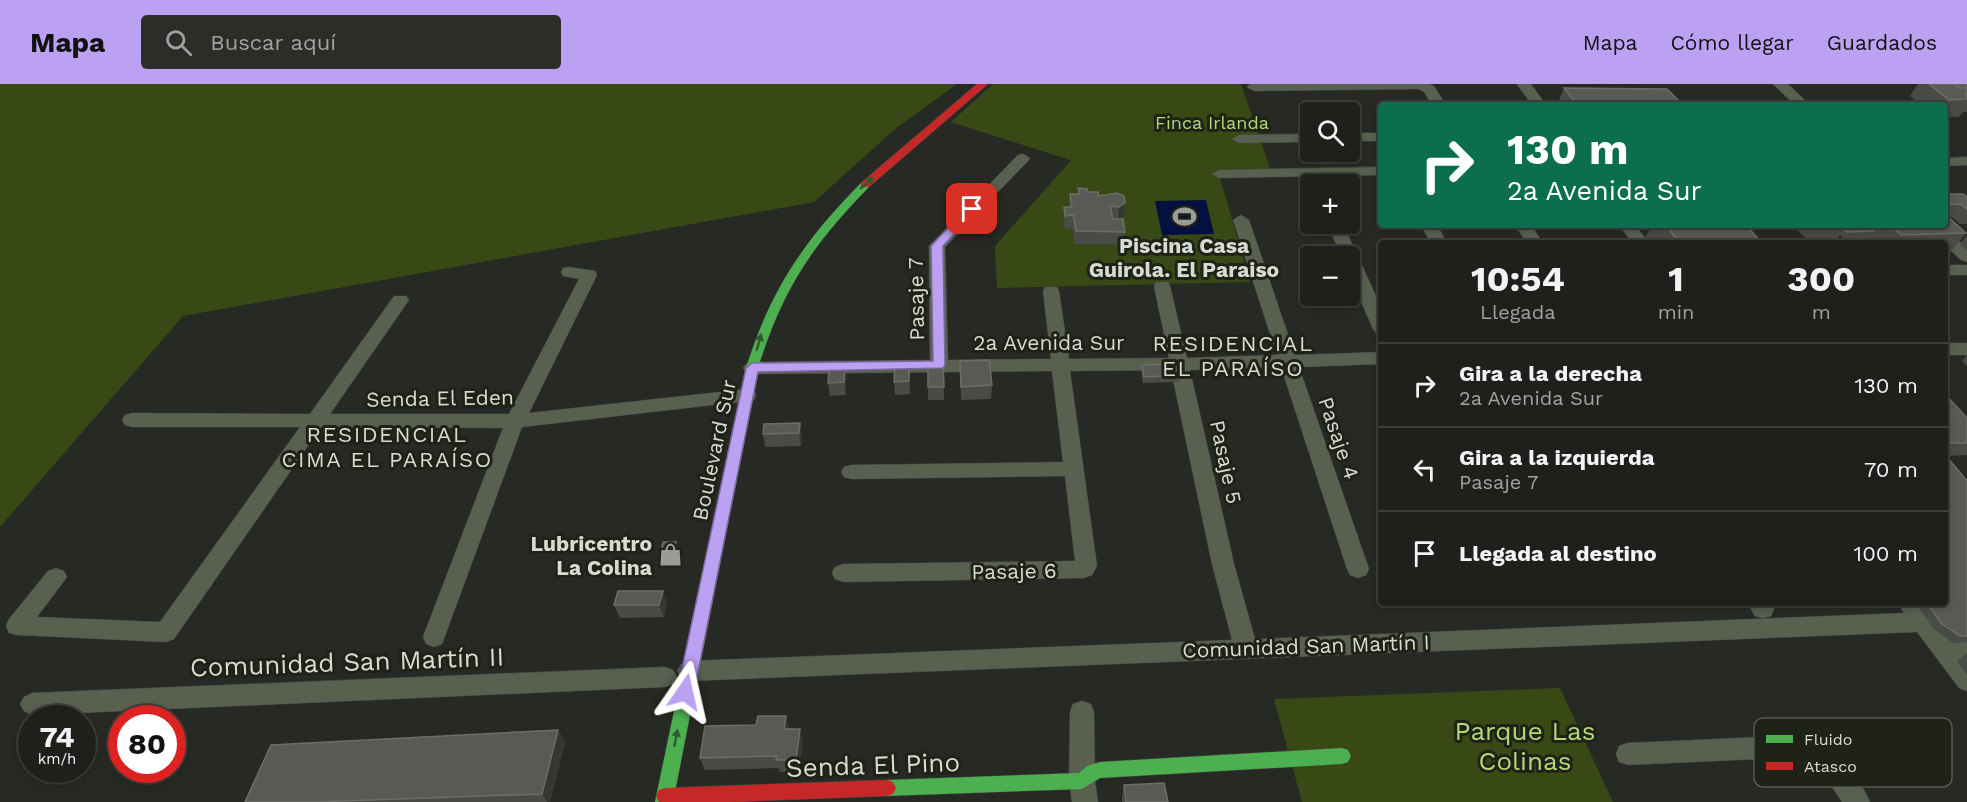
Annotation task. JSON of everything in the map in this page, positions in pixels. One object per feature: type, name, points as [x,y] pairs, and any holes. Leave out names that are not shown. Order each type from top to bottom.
[{"type":"main road","name":"Boulevard Sur","points":[[664,799],[671,675],[747,395],[752,368],[765,323],[776,298],[815,236],[854,195],[983,84]]},
{"type":"main road","points":[[1084,792],[1093,772],[1100,770],[1342,756]]},
{"type":"main road","name":"Senda El Pino","points":[[664,799],[1084,792]]},
{"type":"street","points":[[1524,84],[1537,102]]},
{"type":"street","points":[[1780,84],[1800,102]]},
{"type":"street","points":[[1254,87],[1286,85],[1426,86],[1437,102]]},
{"type":"street","points":[[1360,137],[1378,137]]},
{"type":"street","points":[[1239,139],[1300,138]]},
{"type":"street","name":"Pasaje 7","points":[[939,365],[937,246],[1023,158]]},
{"type":"street","points":[[1948,162],[1967,161]]},
{"type":"street","points":[[1219,174],[1378,171]]},
{"type":"street","name":"Pasaje 4","points":[[1241,220],[1358,569]]},
{"type":"street","points":[[1629,228],[1639,240]]},
{"type":"street","points":[[1935,228],[1967,257]]},
{"type":"street","points":[[1948,270],[1967,270]]},
{"type":"street","points":[[434,637],[515,421],[589,275],[570,272]]},
{"type":"street","points":[[1360,280],[1378,320]]},
{"type":"street","name":"Pasaje 5","points":[[1162,286],[1181,364],[1223,564],[1246,648]]},
{"type":"street","name":"Pasaje 6","points":[[843,573],[1083,569],[1086,566],[1051,291]]},
{"type":"street","points":[[56,577],[17,626],[166,632],[400,300]]},
{"type":"street","points":[[1948,349],[1967,349]]},
{"type":"street","name":"2a Avenida Sur","points":[[752,368],[1181,364],[1378,358]]},
{"type":"street","name":"Senda El Eden","points":[[132,420],[515,421],[747,395]]},
{"type":"street","points":[[851,472],[1072,469]]},
{"type":"street","points":[[1911,606],[1967,681]]},
{"type":"street","name":"Comunidad San Martín I","points":[[671,675],[1246,648],[1923,622]]},
{"type":"street","points":[[1943,648],[1967,648]]},
{"type":"street","name":"Comunidad San Martín II","points":[[32,704],[671,675]]},
{"type":"street","points":[[1082,712],[1084,792]]},
{"type":"street","points":[[1628,754],[1754,748]]},
{"type":"street","points":[[1847,787],[1857,802]]},
{"type":"green space","points":[[0,84],[957,84],[895,129],[814,202],[183,316],[0,527]]},
{"type":"green space","name":"Finca Irlanda","points":[[993,84],[1241,84],[1271,171],[1218,171],[1250,282],[997,288],[995,246],[1074,157],[1070,160],[951,122]]},
{"type":"green space","name":"Parque Las Colinas","points":[[1560,688],[1613,802],[1302,802],[1274,699]]},
{"type":"shaded area","name":"Piscina Casa Guirola. El Paraiso","points":[[1206,200],[1214,234],[1162,235],[1155,201]]},
{"type":"building","points":[[1929,84],[1955,84],[1959,88],[1967,88],[1967,99],[1949,100]]},
{"type":"building","points":[[1955,84],[1967,84],[1967,88],[1959,88]]},
{"type":"building","points":[[1564,88],[1667,89],[1680,102],[1576,102]]},
{"type":"building","points":[[1078,188],[1087,189],[1088,192],[1098,192],[1099,196],[1117,193],[1124,196],[1125,203],[1119,207],[1110,206],[1113,219],[1123,219],[1125,232],[1076,231],[1073,215],[1065,216],[1064,207],[1072,207],[1070,194],[1080,194]]},
{"type":"building","points":[[1948,194],[1963,194],[1967,197],[1967,209],[1961,204],[1948,205]]},
{"type":"building","points":[[1948,217],[1966,233],[1901,235],[1893,228],[1948,228]]},
{"type":"building","points":[[1668,228],[1749,228],[1759,240],[1677,240]]},
{"type":"building","points":[[1875,228],[1873,231],[1847,232],[1844,229]]},
{"type":"building","points":[[989,360],[992,385],[961,387],[960,361]]},
{"type":"building","points":[[928,362],[943,362],[944,387],[928,387]]},
{"type":"building","points":[[1177,364],[1180,375],[1144,377],[1142,365]]},
{"type":"building","points":[[895,366],[909,366],[909,381],[894,382]]},
{"type":"building","points":[[829,368],[845,368],[844,382],[828,383]]},
{"type":"building","points":[[1948,397],[1967,418],[1967,443],[1948,443]]},
{"type":"building","points":[[800,423],[799,433],[763,434],[764,424]]},
{"type":"building","points":[[1948,458],[1967,481],[1967,636],[1960,636],[1941,623],[1929,606],[1948,606]]},
{"type":"building","points":[[663,542],[676,542],[673,555],[660,555]]},
{"type":"building","points":[[618,591],[663,591],[659,605],[614,605]]},
{"type":"building","points":[[758,716],[786,716],[784,729],[800,729],[796,760],[776,760],[777,756],[700,758],[705,726],[756,725]]},
{"type":"building","points":[[558,730],[542,794],[314,802],[245,802],[271,745]]},
{"type":"building","points":[[1164,783],[1168,802],[1126,802],[1124,785]]},
{"type":"traffic: fast","points":[[664,802],[752,368],[761,339],[782,290],[809,247],[865,185]]},
{"type":"traffic: fast","points":[[887,788],[1082,781],[1093,772],[1100,770],[1342,756]]},
{"type":"traffic: jam","points":[[865,185],[983,84]]},
{"type":"traffic: jam","points":[[665,796],[887,788]]},
{"type":"place","name":"Piscina Casa Guirola. El Paraiso","points":[[1184,217]]},
{"type":"place","name":"Lubricentro La Colina","points":[[670,555]]},
{"type":"district","name":"RESIDENCIAL EL PARAÍSO","points":[[1233,356]]},
{"type":"district","name":"RESIDENCIAL CIMA EL PARAÍSO","points":[[387,446]]},
{"type":"route","points":[[685,692],[752,368],[939,365],[937,246],[972,209]]}]
